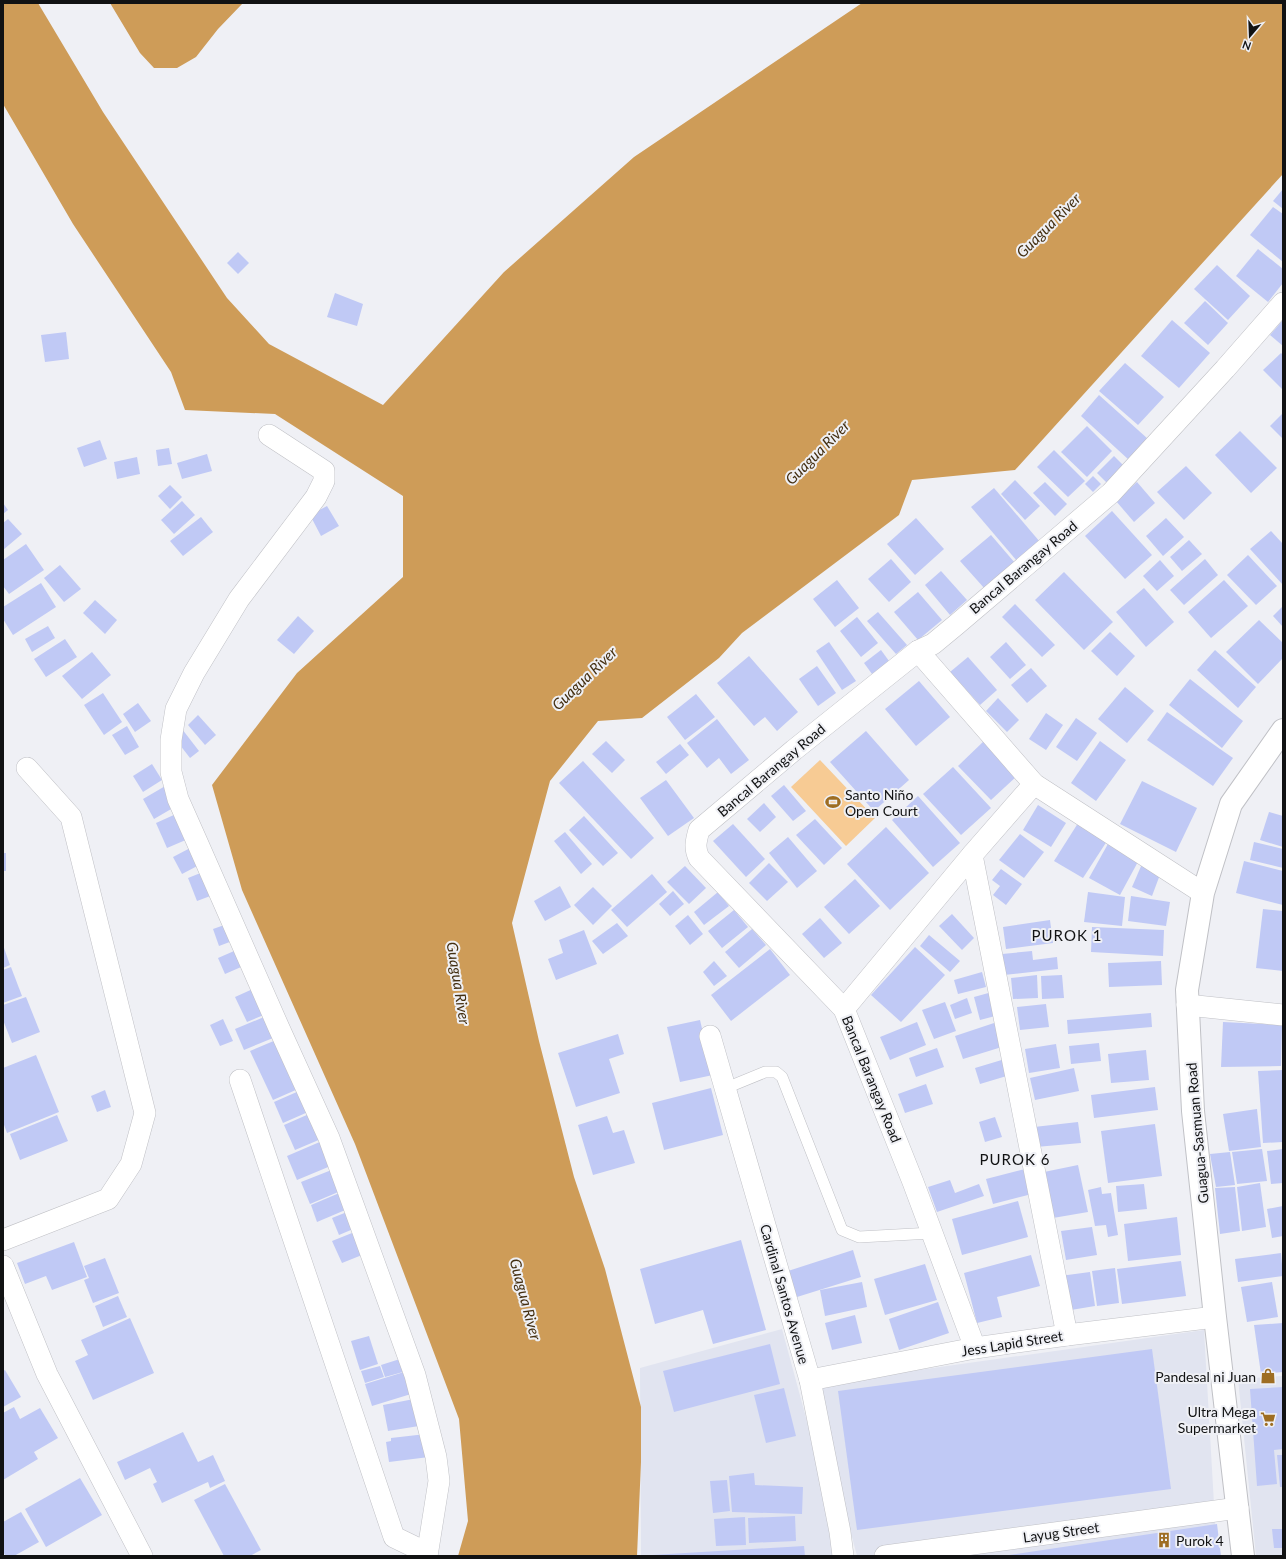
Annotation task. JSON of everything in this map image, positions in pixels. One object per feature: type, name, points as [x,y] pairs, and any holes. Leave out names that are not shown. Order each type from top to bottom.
[{"type":"main road","name":"Guagua-Sasmuan Road","points":[[1243,1556],[1214,1317],[1193,1111],[1186,990],[1203,893],[1231,804],[1283,730]]},
{"type":"street","name":"Bancal Barangay Road","points":[[975,1348],[913,1182],[844,1009],[698,858],[695,851],[695,844],[699,830],[794,750],[918,651],[933,644],[1111,493],[1225,369],[1283,303]]},
{"type":"street","points":[[240,1080],[394,1537],[427,1554],[439,1481],[436,1457],[415,1375],[330,1138],[279,1028],[186,818],[178,799],[171,772],[171,740],[176,709],[194,673],[239,599],[316,497],[324,481],[324,472],[269,435]]},
{"type":"street","points":[[918,651],[1034,784],[1203,893]]},
{"type":"street","points":[[3,1240],[108,1199],[131,1164],[145,1113],[71,817],[27,768]]},
{"type":"street","points":[[844,1009],[972,855],[1034,784]]},
{"type":"street","points":[[972,855],[1067,1335]]},
{"type":"street","points":[[1187,1005],[1283,1016]]},
{"type":"street","name":"Cardinal Santos Avenue","points":[[710,1036],[810,1380],[840,1532],[843,1556]]},
{"type":"street","points":[[3,1266],[47,1374],[142,1556]]},
{"type":"street","name":"Jess Lapid Street","points":[[810,1380],[975,1348],[1214,1317]]},
{"type":"street","name":"Layug Street","points":[[885,1556],[1238,1508]]},
{"type":"lane","points":[[726,1088],[765,1072],[776,1072],[782,1077],[842,1230],[858,1237],[932,1233]]},
{"type":"shaded area","name":"Santo Niño Open Court","points":[[820,760],[875,818],[846,846],[791,787]]},
{"type":"shaded area","points":[[782,1329],[838,1536],[839,1556],[641,1556],[640,1368]]},
{"type":"shaded area","points":[[1204,1330],[1217,1556],[857,1556],[812,1385]]},
{"type":"shaded area","points":[[1283,1376],[1283,1556],[1256,1556],[1238,1379]]},
{"type":"water","name":"Guagua River","points":[[3,3],[38,3],[103,112],[227,298],[269,344],[383,405],[504,272],[634,157],[862,3],[1283,3],[1283,174],[1015,470],[912,480],[899,515],[742,633],[719,658],[642,718],[598,721],[550,781],[512,923],[539,1041],[574,1177],[605,1269],[641,1407],[641,1462],[637,1556],[458,1556],[468,1521],[459,1419],[355,1144],[242,890],[212,785],[297,673],[403,577],[403,496],[275,414],[185,410],[171,372],[73,224],[3,104]]},
{"type":"water","points":[[110,3],[243,3],[218,29],[196,57],[177,68],[154,68],[140,53]]},
{"type":"building","points":[[1283,189],[1283,209],[1273,201]]},
{"type":"building","points":[[1273,207],[1283,214],[1283,262],[1250,235]]},
{"type":"building","points":[[1258,249],[1283,269],[1283,283],[1268,302],[1236,276]]},
{"type":"building","points":[[238,252],[249,263],[238,274],[227,263]]},
{"type":"building","points":[[1217,265],[1250,296],[1228,320],[1194,289]]},
{"type":"building","points":[[335,293],[363,304],[357,326],[327,317]]},
{"type":"building","points":[[1205,301],[1228,323],[1208,345],[1184,323]]},
{"type":"building","points":[[1172,320],[1210,353],[1179,388],[1141,356]]},
{"type":"building","points":[[1283,320],[1283,346],[1270,335]]},
{"type":"building","points":[[66,332],[69,359],[45,362],[41,335]]},
{"type":"building","points":[[1281,353],[1283,355],[1283,390],[1263,370]]},
{"type":"building","points":[[1125,363],[1164,397],[1138,425],[1099,391]]},
{"type":"building","points":[[1099,395],[1148,439],[1129,460],[1081,416]]},
{"type":"building","points":[[1283,413],[1283,439],[1270,426]]},
{"type":"building","points":[[1087,426],[1112,451],[1087,477],[1061,452]]},
{"type":"building","points":[[1240,431],[1277,468],[1251,493],[1215,455]]},
{"type":"building","points":[[100,440],[107,459],[84,467],[77,448]]},
{"type":"building","points":[[169,448],[172,464],[158,466],[156,450]]},
{"type":"building","points":[[1054,450],[1085,481],[1068,497],[1037,467]]},
{"type":"building","points":[[207,454],[212,471],[182,479],[177,463]]},
{"type":"building","points":[[1114,456],[1124,466],[1107,483],[1097,473]]},
{"type":"building","points":[[137,457],[140,474],[117,479],[114,462]]},
{"type":"building","points":[[1186,466],[1212,493],[1184,520],[1157,492]]},
{"type":"building","points":[[1093,476],[1101,484],[1093,492],[1085,484]]},
{"type":"building","points":[[1015,480],[1040,506],[1025,520],[1001,494]]},
{"type":"building","points":[[1045,482],[1067,504],[1055,516],[1033,493]]},
{"type":"building","points":[[1137,482],[1155,503],[1134,522],[1116,501]]},
{"type":"building","points":[[170,485],[182,497],[170,509],[158,496]]},
{"type":"building","points":[[994,488],[1040,542],[1017,561],[971,507]]},
{"type":"building","points":[[182,501],[195,515],[174,534],[161,520]]},
{"type":"building","points":[[3,503],[8,510],[3,514]]},
{"type":"building","points":[[327,506],[339,526],[321,536],[310,515]]},
{"type":"building","points":[[1112,511],[1152,555],[1125,579],[1085,536]]},
{"type":"building","points":[[201,517],[213,532],[183,556],[170,541]]},
{"type":"building","points":[[916,518],[944,549],[915,575],[887,544]]},
{"type":"building","points":[[1166,518],[1184,537],[1163,556],[1146,536]]},
{"type":"building","points":[[8,519],[22,534],[3,550],[3,523]]},
{"type":"building","points":[[1271,531],[1283,544],[1283,585],[1250,549]]},
{"type":"building","points":[[991,535],[1015,563],[985,589],[960,561]]},
{"type":"building","points":[[1189,540],[1202,554],[1182,571],[1170,557]]},
{"type":"building","points":[[26,544],[44,570],[9,594],[3,586],[3,560]]},
{"type":"building","points":[[1248,555],[1277,586],[1256,605],[1227,575]]},
{"type":"building","points":[[891,559],[911,582],[889,602],[868,579]]},
{"type":"building","points":[[1205,559],[1218,575],[1184,605],[1170,590]]},
{"type":"building","points":[[1160,560],[1174,576],[1157,591],[1143,576]]},
{"type":"building","points":[[60,565],[81,589],[64,602],[44,578]]},
{"type":"building","points":[[941,571],[967,600],[950,615],[925,585]]},
{"type":"building","points":[[1064,572],[1113,622],[1084,650],[1035,600]]},
{"type":"building","points":[[837,580],[859,608],[835,627],[813,599]]},
{"type":"building","points":[[1224,580],[1248,606],[1211,638],[1188,612]]},
{"type":"building","points":[[41,583],[56,607],[13,635],[3,619],[3,607]]},
{"type":"building","points":[[1144,588],[1174,622],[1146,647],[1116,612]]},
{"type":"building","points":[[918,592],[942,620],[918,640],[894,612]]},
{"type":"building","points":[[95,600],[117,620],[105,634],[83,613]]},
{"type":"building","points":[[1015,604],[1055,645],[1042,657],[1002,617]]},
{"type":"building","points":[[1283,606],[1283,627],[1273,616]]},
{"type":"building","points":[[878,612],[907,645],[896,654],[867,621]]},
{"type":"building","points":[[298,616],[314,631],[294,654],[277,640]]},
{"type":"building","points":[[857,617],[878,643],[861,657],[840,631]]},
{"type":"building","points":[[1259,620],[1283,643],[1283,658],[1258,684],[1226,652]]},
{"type":"building","points":[[48,626],[55,638],[32,652],[25,639]]},
{"type":"building","points":[[1110,632],[1135,656],[1117,676],[1091,651]]},
{"type":"building","points":[[65,639],[77,657],[46,677],[34,659]]},
{"type":"building","points":[[829,642],[856,681],[842,690],[816,651]]},
{"type":"building","points":[[1006,642],[1026,665],[1010,679],[990,657]]},
{"type":"building","points":[[881,650],[889,661],[872,674],[864,663]]},
{"type":"building","points":[[1215,650],[1256,687],[1238,708],[1197,670]]},
{"type":"building","points":[[92,652],[111,675],[82,699],[62,676]]},
{"type":"building","points":[[749,656],[798,712],[777,731],[765,717],[754,726],[717,683]]},
{"type":"building","points":[[968,657],[997,690],[980,705],[950,672]]},
{"type":"building","points":[[817,666],[836,693],[818,706],[799,679]]},
{"type":"building","points":[[1031,668],[1047,686],[1027,703],[1011,685]]},
{"type":"building","points":[[1190,679],[1243,721],[1222,748],[1169,705]]},
{"type":"building","points":[[919,681],[950,717],[916,746],[885,709]]},
{"type":"building","points":[[1125,687],[1154,711],[1127,743],[1098,719]]},
{"type":"building","points":[[103,693],[122,722],[104,735],[84,705]]},
{"type":"building","points":[[696,694],[715,717],[685,740],[667,717]]},
{"type":"building","points":[[998,698],[1019,720],[1007,732],[986,711]]},
{"type":"building","points":[[138,703],[151,721],[135,732],[123,714]]},
{"type":"building","points":[[1167,712],[1233,758],[1213,786],[1147,740]]},
{"type":"building","points":[[1046,713],[1063,725],[1046,750],[1029,739]]},
{"type":"building","points":[[198,715],[216,735],[205,745],[188,725]]},
{"type":"building","points":[[1076,718],[1097,733],[1077,761],[1056,747]]},
{"type":"building","points":[[717,719],[749,760],[731,774],[719,758],[707,768],[687,743]]},
{"type":"building","points":[[127,726],[139,747],[125,755],[112,735]]},
{"type":"building","points":[[182,729],[199,751],[190,758],[173,736]]},
{"type":"building","points":[[866,731],[909,780],[874,811],[830,762]]},
{"type":"building","points":[[985,740],[1018,775],[991,800],[958,766]]},
{"type":"building","points":[[606,741],[625,760],[612,773],[592,754]]},
{"type":"building","points":[[1100,741],[1126,760],[1096,801],[1071,783]]},
{"type":"building","points":[[680,744],[689,755],[666,774],[656,762]]},
{"type":"building","points":[[583,761],[654,838],[631,859],[559,783]]},
{"type":"building","points":[[152,764],[162,780],[143,792],[133,776]]},
{"type":"building","points":[[953,767],[991,808],[961,835],[923,794]]},
{"type":"building","points":[[666,780],[694,818],[668,836],[640,798]]},
{"type":"building","points":[[1142,781],[1197,808],[1176,852],[1120,824]]},
{"type":"building","points":[[167,785],[178,805],[154,819],[143,799]]},
{"type":"building","points":[[784,785],[806,811],[793,821],[771,796]]},
{"type":"building","points":[[918,796],[960,843],[933,867],[892,820]]},
{"type":"building","points":[[764,803],[776,817],[760,832],[747,819]]},
{"type":"building","points":[[1038,805],[1066,823],[1051,847],[1023,830]]},
{"type":"building","points":[[1269,812],[1283,816],[1283,847],[1260,840]]},
{"type":"building","points":[[176,814],[188,839],[167,848],[156,823]]},
{"type":"building","points":[[584,816],[618,853],[603,866],[569,830]]},
{"type":"building","points":[[815,819],[842,848],[824,865],[796,835]]},
{"type":"building","points":[[1080,820],[1109,838],[1083,878],[1054,861]]},
{"type":"building","points":[[733,824],[765,859],[746,877],[713,841]]},
{"type":"building","points":[[886,827],[929,873],[890,910],[847,864]]},
{"type":"building","points":[[565,832],[592,864],[581,874],[554,841]]},
{"type":"building","points":[[1020,834],[1044,852],[1024,878],[999,860]]},
{"type":"building","points":[[788,837],[817,871],[797,888],[769,853]]},
{"type":"building","points":[[1109,842],[1140,858],[1120,895],[1089,878]]},
{"type":"building","points":[[1254,842],[1283,849],[1283,868],[1250,860]]},
{"type":"building","points":[[194,846],[203,863],[182,874],[173,857]]},
{"type":"building","points":[[3,853],[6,853],[6,871],[3,871]]},
{"type":"building","points":[[1244,861],[1283,871],[1283,905],[1236,893]]},
{"type":"building","points":[[769,863],[788,882],[767,901],[749,883]]},
{"type":"building","points":[[1142,864],[1161,872],[1152,896],[1132,887]]},
{"type":"building","points":[[685,866],[706,888],[689,904],[667,882]]},
{"type":"building","points":[[1001,869],[1022,884],[1006,905],[993,895],[1000,886],[992,880]]},
{"type":"building","points":[[203,872],[213,895],[197,901],[188,878]]},
{"type":"building","points":[[652,874],[667,892],[627,927],[611,910]]},
{"type":"building","points":[[855,879],[880,906],[849,934],[824,907]]},
{"type":"building","points":[[560,886],[571,907],[545,921],[534,901]]},
{"type":"building","points":[[593,887],[612,906],[593,925],[574,905]]},
{"type":"building","points":[[673,891],[684,904],[670,916],[659,904]]},
{"type":"building","points":[[718,892],[729,906],[704,925],[694,912]]},
{"type":"building","points":[[1088,892],[1125,897],[1122,926],[1084,922]]},
{"type":"building","points":[[1131,896],[1170,902],[1166,926],[1128,921]]},
{"type":"building","points":[[1263,909],[1283,911],[1283,971],[1256,968]]},
{"type":"building","points":[[734,910],[748,927],[722,948],[708,931]]},
{"type":"building","points":[[952,914],[974,938],[962,950],[939,926]]},
{"type":"building","points":[[688,915],[703,934],[690,945],[675,926]]},
{"type":"building","points":[[820,918],[842,943],[824,958],[802,934]]},
{"type":"building","points":[[1050,920],[1053,943],[1006,949],[1003,927]]},
{"type":"building","points":[[230,923],[235,940],[219,946],[213,929]]},
{"type":"building","points":[[617,923],[628,936],[603,954],[592,941]]},
{"type":"building","points":[[1092,927],[1164,930],[1163,956],[1091,952]]},
{"type":"building","points":[[752,929],[766,945],[739,968],[725,952]]},
{"type":"building","points":[[584,930],[597,964],[556,980],[548,959],[563,953],[559,940]]},
{"type":"building","points":[[929,935],[960,961],[950,972],[920,946]]},
{"type":"building","points":[[3,945],[10,965],[3,968]]},
{"type":"building","points":[[915,947],[945,975],[901,1022],[871,995]]},
{"type":"building","points":[[241,948],[248,964],[225,974],[218,958]]},
{"type":"building","points":[[770,949],[790,975],[731,1021],[711,995]]},
{"type":"building","points":[[1032,951],[1033,960],[1057,957],[1058,969],[1004,975],[1002,954]]},
{"type":"building","points":[[714,961],[727,976],[714,986],[703,972]]},
{"type":"building","points":[[1161,961],[1162,985],[1109,987],[1108,963]]},
{"type":"building","points":[[11,967],[22,996],[3,1003],[3,970]]},
{"type":"building","points":[[982,972],[986,987],[958,994],[954,980]]},
{"type":"building","points":[[1037,975],[1038,998],[1013,999],[1011,978]]},
{"type":"building","points":[[1062,975],[1064,998],[1042,999],[1041,976]]},
{"type":"building","points":[[255,988],[266,1014],[247,1022],[235,997]]},
{"type":"building","points":[[992,992],[999,1015],[980,1020],[974,997]]},
{"type":"building","points":[[26,997],[40,1032],[12,1043],[3,1020],[3,1005]]},
{"type":"building","points":[[967,998],[972,1013],[955,1019],[950,1005]]},
{"type":"building","points":[[945,1002],[956,1031],[934,1039],[922,1010]]},
{"type":"building","points":[[1046,1004],[1049,1027],[1020,1030],[1017,1007]]},
{"type":"building","points":[[1151,1013],[1152,1027],[1068,1034],[1067,1020]]},
{"type":"building","points":[[264,1017],[273,1038],[244,1050],[235,1029]]},
{"type":"building","points":[[223,1019],[233,1041],[220,1046],[210,1025]]},
{"type":"building","points":[[700,1020],[713,1075],[680,1082],[667,1027]]},
{"type":"building","points":[[917,1022],[926,1045],[890,1060],[880,1037]]},
{"type":"building","points":[[997,1022],[1005,1046],[963,1059],[955,1036]]},
{"type":"building","points":[[1223,1022],[1282,1025],[1281,1066],[1221,1067]]},
{"type":"building","points":[[618,1034],[624,1054],[609,1059],[620,1093],[576,1107],[558,1053]]},
{"type":"building","points":[[276,1040],[298,1089],[273,1100],[250,1051]]},
{"type":"building","points":[[1099,1043],[1101,1061],[1071,1064],[1069,1046]]},
{"type":"building","points":[[1056,1044],[1060,1068],[1029,1073],[1025,1049]]},
{"type":"building","points":[[937,1048],[944,1067],[916,1077],[909,1058]]},
{"type":"building","points":[[1146,1050],[1149,1080],[1111,1083],[1108,1054]]},
{"type":"building","points":[[36,1055],[59,1112],[7,1133],[3,1122],[3,1068]]},
{"type":"building","points":[[1005,1059],[1010,1075],[980,1084],[975,1068]]},
{"type":"building","points":[[1074,1068],[1079,1091],[1035,1100],[1030,1078]]},
{"type":"building","points":[[1283,1070],[1283,1142],[1263,1143],[1258,1071]]},
{"type":"building","points":[[926,1084],[933,1104],[905,1113],[898,1094]]},
{"type":"building","points":[[1155,1087],[1158,1110],[1094,1118],[1091,1095]]},
{"type":"building","points":[[711,1088],[723,1135],[664,1150],[652,1103]]},
{"type":"building","points":[[105,1090],[111,1107],[97,1112],[91,1096]]},
{"type":"building","points":[[299,1091],[308,1112],[283,1123],[274,1102]]},
{"type":"building","points":[[1257,1109],[1261,1147],[1229,1151],[1223,1114]]},
{"type":"building","points":[[309,1114],[321,1139],[295,1150],[284,1125]]},
{"type":"building","points":[[57,1115],[68,1141],[20,1160],[10,1134]]},
{"type":"building","points":[[607,1116],[613,1133],[624,1130],[635,1163],[593,1175],[578,1125]]},
{"type":"building","points":[[995,1117],[1002,1137],[985,1142],[979,1122]]},
{"type":"building","points":[[1078,1122],[1081,1143],[1036,1147],[1034,1127]]},
{"type":"building","points":[[1155,1124],[1162,1176],[1108,1183],[1101,1131]]},
{"type":"building","points":[[322,1141],[333,1165],[297,1180],[287,1156]]},
{"type":"building","points":[[1262,1149],[1267,1181],[1237,1184],[1232,1152]]},
{"type":"building","points":[[1283,1149],[1283,1183],[1271,1184],[1267,1151]]},
{"type":"building","points":[[1230,1152],[1235,1185],[1216,1187],[1210,1154]]},
{"type":"building","points":[[1078,1165],[1088,1212],[1053,1218],[1044,1172]]},
{"type":"building","points":[[334,1169],[343,1190],[310,1204],[301,1182]]},
{"type":"building","points":[[1025,1169],[1032,1194],[993,1204],[986,1179]]},
{"type":"building","points":[[950,1180],[955,1193],[979,1184],[984,1196],[937,1212],[928,1187]]},
{"type":"building","points":[[1260,1183],[1266,1227],[1242,1231],[1237,1187]]},
{"type":"building","points":[[1144,1184],[1147,1209],[1118,1212],[1116,1186]]},
{"type":"building","points":[[1101,1187],[1102,1194],[1111,1193],[1118,1235],[1108,1237],[1106,1225],[1095,1226],[1088,1190]]},
{"type":"building","points":[[1235,1187],[1240,1231],[1220,1234],[1215,1188]]},
{"type":"building","points":[[344,1191],[350,1208],[317,1222],[311,1205]]},
{"type":"building","points":[[1018,1201],[1028,1237],[962,1255],[952,1219]]},
{"type":"building","points":[[1283,1206],[1283,1236],[1272,1238],[1267,1209]]},
{"type":"building","points":[[352,1210],[358,1227],[339,1235],[332,1218]]},
{"type":"building","points":[[1177,1217],[1181,1255],[1128,1261],[1124,1224]]},
{"type":"building","points":[[1092,1227],[1097,1255],[1066,1260],[1061,1231]]},
{"type":"building","points":[[357,1231],[367,1253],[342,1263],[332,1241]]},
{"type":"building","points":[[741,1240],[766,1330],[713,1344],[703,1310],[655,1324],[640,1269]]},
{"type":"building","points":[[74,1242],[87,1277],[52,1290],[46,1276],[25,1284],[17,1263]]},
{"type":"building","points":[[853,1250],[861,1277],[797,1297],[788,1271]]},
{"type":"building","points":[[1281,1253],[1283,1276],[1238,1282],[1235,1259]]},
{"type":"building","points":[[1031,1255],[1040,1286],[997,1297],[1002,1317],[977,1323],[964,1273]]},
{"type":"building","points":[[105,1258],[119,1293],[93,1303],[84,1280],[89,1278],[84,1266]]},
{"type":"building","points":[[1181,1261],[1186,1296],[1122,1304],[1117,1269]]},
{"type":"building","points":[[925,1264],[937,1300],[885,1315],[874,1279]]},
{"type":"building","points":[[1115,1268],[1119,1303],[1097,1306],[1092,1271]]},
{"type":"building","points":[[1090,1272],[1095,1306],[1065,1311],[1060,1276]]},
{"type":"building","points":[[862,1282],[867,1307],[825,1316],[820,1290]]},
{"type":"building","points":[[1272,1282],[1278,1317],[1247,1322],[1241,1287]]},
{"type":"building","points":[[118,1296],[127,1317],[103,1327],[95,1306]]},
{"type":"building","points":[[938,1302],[949,1333],[899,1350],[889,1319]]},
{"type":"building","points":[[855,1315],[862,1343],[832,1350],[825,1323]]},
{"type":"building","points":[[130,1318],[154,1373],[93,1400],[75,1361],[88,1355],[81,1340]]},
{"type":"building","points":[[1283,1323],[1283,1372],[1261,1374],[1254,1325]]},
{"type":"building","points":[[369,1336],[378,1364],[360,1370],[351,1341]]},
{"type":"building","points":[[770,1344],[780,1384],[674,1412],[663,1371]]},
{"type":"building","points":[[1152,1349],[1171,1489],[857,1530],[838,1391]]},
{"type":"building","points":[[400,1359],[403,1372],[385,1377],[381,1365]]},
{"type":"building","points":[[380,1366],[384,1377],[365,1383],[361,1371]]},
{"type":"building","points":[[5,1370],[21,1397],[3,1407],[3,1371]]},
{"type":"building","points":[[404,1372],[411,1394],[372,1406],[365,1384]]},
{"type":"building","name":"Ultra Mega Supermarket","points":[[1283,1387],[1283,1449],[1274,1450],[1277,1484],[1257,1486],[1250,1389]]},
{"type":"building","points":[[784,1388],[796,1436],[766,1443],[754,1395]]},
{"type":"building","points":[[414,1399],[419,1426],[388,1431],[383,1405]]},
{"type":"building","points":[[14,1407],[20,1419],[40,1408],[58,1438],[34,1452],[38,1459],[3,1480],[3,1413]]},
{"type":"building","points":[[183,1432],[198,1462],[213,1455],[225,1481],[210,1488],[208,1482],[162,1503],[153,1484],[157,1482],[150,1468],[125,1480],[117,1462]]},
{"type":"building","points":[[426,1434],[429,1457],[389,1462],[386,1442],[391,1441],[391,1438]]},
{"type":"building","points":[[1277,1455],[1283,1455],[1283,1487],[1280,1487]]},
{"type":"building","points":[[754,1473],[755,1485],[803,1487],[802,1514],[732,1512],[729,1476]]},
{"type":"building","points":[[80,1478],[102,1515],[46,1547],[25,1509]]},
{"type":"building","points":[[727,1480],[730,1511],[713,1513],[710,1481]]},
{"type":"building","points":[[225,1484],[261,1550],[250,1556],[224,1556],[194,1500]]},
{"type":"building","points":[[21,1512],[39,1542],[14,1556],[6,1556],[3,1552],[3,1522]]},
{"type":"building","points":[[795,1516],[796,1541],[749,1543],[748,1518]]},
{"type":"building","points":[[745,1517],[746,1545],[716,1546],[714,1519]]},
{"type":"building","name":"Purok 4","points":[[1217,1524],[1221,1556],[1009,1556],[1009,1555]]},
{"type":"building","points":[[1272,1529],[1283,1529],[1283,1548],[1274,1548]]},
{"type":"building","points":[[804,1546],[805,1556],[652,1556],[652,1555]]},
{"type":"place","name":"Santo Niño Open Court","points":[[833,802]]},
{"type":"place","name":"Pandesal ni Juan","points":[[1268,1376]]},
{"type":"place","name":"Ultra Mega Supermarket","points":[[1268,1419]]},
{"type":"place","name":"Purok 4","points":[[1164,1540]]},
{"type":"district","name":"PUROK 1","points":[[1067,935]]},
{"type":"district","name":"PUROK 6","points":[[1015,1159]]}]
